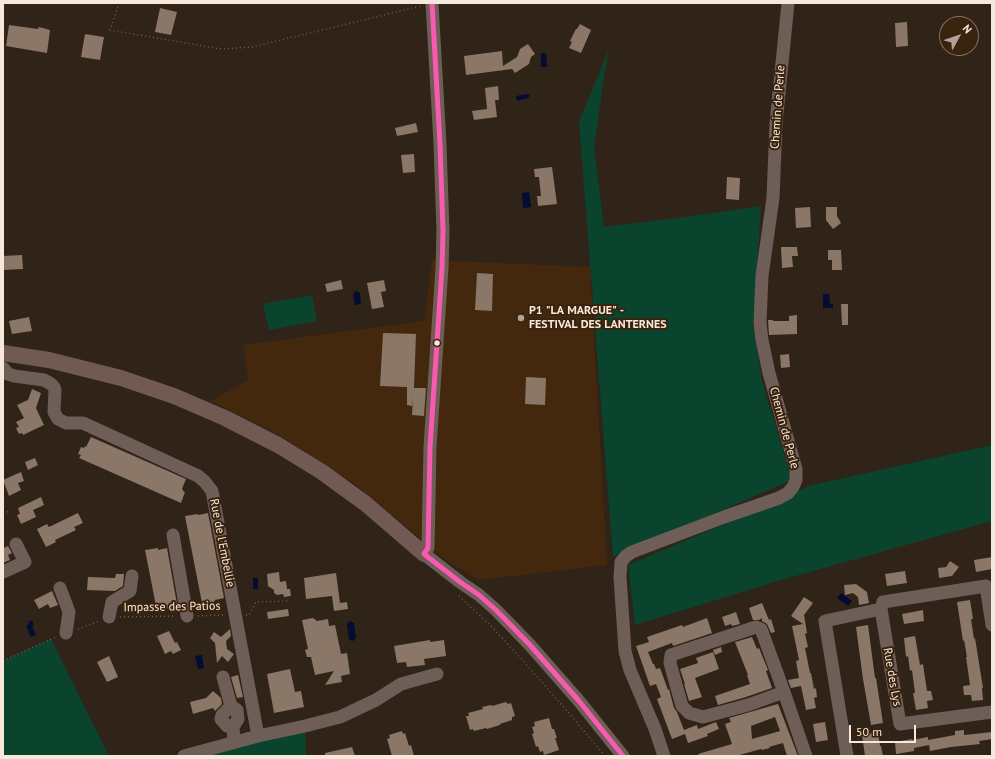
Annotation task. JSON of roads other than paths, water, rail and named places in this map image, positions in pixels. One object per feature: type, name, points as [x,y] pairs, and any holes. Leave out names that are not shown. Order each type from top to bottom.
[{"type":"main road","points":[[3,352],[48,360],[121,378],[174,396],[225,418],[278,445],[322,472],[366,504],[424,554]]},
{"type":"street","points":[[432,3],[442,187],[442,253],[430,447],[428,548],[424,554],[460,582],[479,594],[496,610],[530,645],[579,701],[624,756]]},
{"type":"street","name":"Chemin de Perle","points":[[664,756],[656,729],[630,670],[625,651],[620,577],[621,562],[626,556],[637,550],[779,498],[788,493],[796,480],[796,469],[769,373],[760,323],[762,276],[773,198],[776,122],[788,3]]},
{"type":"street","name":"Rue de l'Embellie","points":[[3,368],[8,374],[44,380],[51,384],[55,390],[54,412],[58,419],[66,423],[83,423],[198,476],[206,482],[212,491],[258,736]]},
{"type":"street","points":[[173,535],[187,616]]},
{"type":"street","points":[[3,572],[26,562],[16,544]]},
{"type":"street","points":[[109,618],[112,602],[130,591],[132,576]]},
{"type":"street","points":[[847,756],[825,621],[881,609],[883,602],[989,585],[992,625]]},
{"type":"street","points":[[60,588],[69,612],[66,633]]},
{"type":"street","name":"Rue des Lys","points":[[881,609],[900,724],[992,712]]},
{"type":"street","points":[[784,692],[748,705],[703,717],[690,713],[682,706],[670,663],[672,655],[756,627],[761,629],[784,692],[806,756]]},
{"type":"street","points":[[184,756],[258,736],[340,717],[376,700],[401,684],[437,674]]},
{"type":"street","points":[[223,677],[231,706],[222,715],[221,719],[227,726],[233,726],[234,742]]},
{"type":"water","points":[[541,53],[546,53],[547,67],[541,67]]},
{"type":"water","points":[[527,94],[530,95],[528,98],[517,101],[516,96]]},
{"type":"water","points":[[529,192],[531,207],[523,208],[522,193]]},
{"type":"water","points":[[355,291],[360,293],[361,304],[355,305],[353,295]]},
{"type":"water","points":[[823,294],[829,294],[830,304],[833,304],[833,308],[823,308]]},
{"type":"water","points":[[253,578],[258,578],[258,589],[253,589]]},
{"type":"water","points":[[841,593],[852,601],[848,606],[837,598]]},
{"type":"water","points":[[32,620],[34,625],[32,626],[36,635],[31,637],[26,626],[29,624],[28,622]]},
{"type":"water","points":[[350,621],[354,623],[356,638],[353,641],[349,640],[347,624]]},
{"type":"water","points":[[202,655],[204,668],[198,669],[195,656]]},
{"type":"place","name":"P1 \"LA MARGUE\" - FESTIVAL DES LANTERNES","points":[[521,318]]}]
